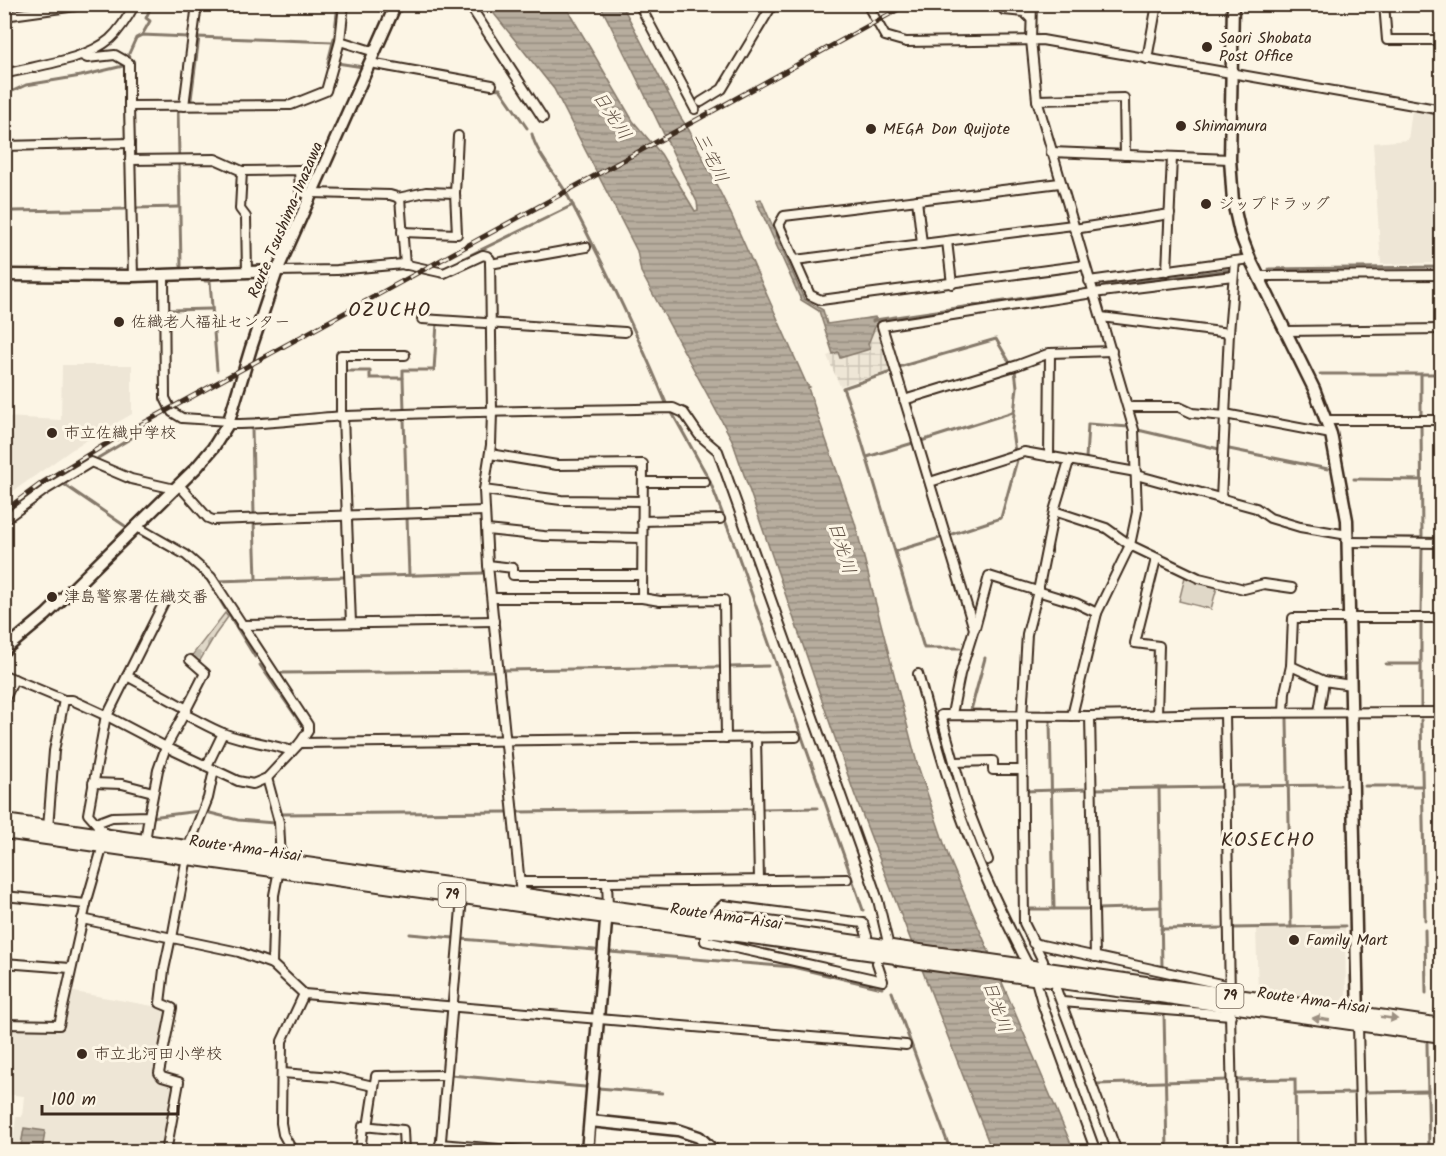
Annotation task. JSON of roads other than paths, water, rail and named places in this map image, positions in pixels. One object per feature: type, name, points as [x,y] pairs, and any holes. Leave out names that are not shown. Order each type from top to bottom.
[{"type":"main road","name":"Route Ama-Aisai","points":[[4,821],[188,853],[521,895],[607,912]]},
{"type":"main road","name":"Route Ama-Aisai","points":[[4,832],[145,841],[188,853]]},
{"type":"main road","name":"Route Ama-Aisai","points":[[280,865],[462,897],[607,912],[896,957],[895,951],[1358,1019],[1442,1036]]},
{"type":"main road","name":"Route Ama-Aisai","points":[[1358,1019],[1442,1025]]},
{"type":"street","points":[[4,16],[76,6],[77,4]]},
{"type":"street","points":[[4,74],[81,55],[99,47],[124,23],[135,4]]},
{"type":"street","points":[[184,106],[197,4]]},
{"type":"street","points":[[129,106],[291,105],[321,94],[326,91],[340,41],[344,4]]},
{"type":"street","name":"Route Tsushima-Inazawa","points":[[4,650],[46,615],[177,487],[213,448],[228,422],[277,271],[396,4]]},
{"type":"street","points":[[469,4],[543,118]]},
{"type":"street","points":[[639,4],[695,109]]},
{"type":"street","points":[[701,102],[722,89],[773,4]]},
{"type":"street","points":[[867,4],[885,36],[906,42],[1042,40],[1442,110]]},
{"type":"street","points":[[1002,4],[1004,10],[1024,12],[1031,19]]},
{"type":"street","points":[[1032,4],[1031,40],[1036,100],[1134,429],[1137,512],[1130,545],[1097,613],[1072,716]]},
{"type":"street","points":[[1147,59],[1157,4]]},
{"type":"street","points":[[1233,4],[1230,159],[1233,202],[1240,233],[1258,276],[1314,389],[1331,434],[1343,488],[1348,539],[1361,1152]]},
{"type":"street","points":[[1384,4],[1387,40],[1442,40]]},
{"type":"street","points":[[340,41],[375,52]]},
{"type":"street","points":[[81,55],[87,58],[115,55],[129,63],[133,276]]},
{"type":"street","points":[[370,63],[492,85]]},
{"type":"street","points":[[1036,100],[1124,98],[1125,155]]},
{"type":"street","points":[[402,232],[457,234],[455,193],[458,136]]},
{"type":"street","points":[[4,146],[130,143]]},
{"type":"street","points":[[1051,152],[1230,159]]},
{"type":"street","points":[[1167,271],[1172,157]]},
{"type":"street","points":[[130,160],[215,159],[242,171],[299,170],[300,191],[312,194],[390,195],[398,198],[426,192],[455,193]]},
{"type":"street","points":[[242,171],[240,209],[246,217],[247,272]]},
{"type":"street","points":[[1060,183],[784,216],[779,225],[810,296],[821,300],[1085,265]]},
{"type":"street","points":[[398,198],[400,198],[405,265]]},
{"type":"street","points":[[917,200],[922,244]]},
{"type":"street","points":[[795,260],[1170,214]]},
{"type":"street","points":[[947,241],[952,284]]},
{"type":"street","points":[[490,264],[586,248]]},
{"type":"street","points":[[4,275],[133,276],[337,270],[405,265],[444,273],[483,255],[487,256],[490,264],[492,412],[490,454],[484,490],[485,512],[488,565],[521,895]]},
{"type":"street","points":[[1089,281],[1250,259]]},
{"type":"street","points":[[1221,499],[1235,261]]},
{"type":"street","points":[[1258,276],[1442,274]]},
{"type":"street","points":[[164,275],[165,398],[172,412],[182,418],[258,425],[342,416],[673,408],[684,412],[699,435],[718,451],[895,951]]},
{"type":"street","points":[[974,629],[882,326],[1093,293],[1233,276]]},
{"type":"street","points":[[1101,317],[1229,333]]},
{"type":"street","points":[[422,319],[625,332]]},
{"type":"street","points":[[1286,331],[1442,329]]},
{"type":"street","points":[[904,400],[1050,353],[1112,351]]},
{"type":"street","points":[[1049,457],[1050,353]]},
{"type":"street","points":[[351,624],[341,355],[405,355]]},
{"type":"street","points":[[1129,407],[1179,407],[1192,412],[1225,415],[1331,434]]},
{"type":"street","points":[[1326,420],[1442,420]]},
{"type":"street","points":[[930,482],[1024,452],[1136,474],[1256,508],[1270,518],[1348,539],[1442,543]]},
{"type":"street","points":[[490,454],[557,465],[643,464],[642,598]]},
{"type":"street","points":[[1043,961],[1024,923],[1022,716],[1027,634],[1054,511],[1069,461]]},
{"type":"street","points":[[4,520],[45,490],[91,462],[131,479],[177,487],[208,518],[213,519],[485,512]]},
{"type":"street","points":[[643,482],[705,482]]},
{"type":"street","points":[[484,490],[561,500],[643,501]]},
{"type":"street","points":[[1054,511],[1106,528],[1130,545],[1156,559],[1199,578],[1244,589],[1264,584],[1292,588]]},
{"type":"street","points":[[642,521],[720,519]]},
{"type":"street","points":[[4,675],[64,700],[72,700],[210,768],[246,783],[253,784],[267,778],[300,743],[308,731],[308,725],[211,577],[186,555],[137,527]]},
{"type":"street","points":[[487,530],[544,536],[642,538]]},
{"type":"street","points":[[1156,559],[1135,643],[1159,645],[1157,715]]},
{"type":"street","points":[[488,565],[513,568],[513,575],[642,575]]},
{"type":"street","points":[[952,714],[960,674],[989,576],[1076,603],[1097,613]]},
{"type":"street","points":[[492,598],[724,600],[726,738]]},
{"type":"street","points":[[4,1024],[59,1025],[82,919],[105,840],[88,814],[106,716],[165,600]]},
{"type":"street","points":[[1284,712],[1285,692],[1292,666],[1293,618],[1442,618]]},
{"type":"street","points":[[241,626],[494,621]]},
{"type":"street","points":[[145,841],[153,792],[166,747],[205,674],[190,660]]},
{"type":"street","points":[[1292,666],[1324,681],[1351,685]]},
{"type":"street","points":[[918,674],[969,838],[1043,1006],[1096,1152]]},
{"type":"street","points":[[128,676],[223,733],[260,744],[277,745],[292,751]]},
{"type":"street","points":[[4,701],[14,679]]},
{"type":"street","points":[[1319,712],[1324,681]]},
{"type":"street","points":[[48,828],[54,751],[64,700]]},
{"type":"street","points":[[988,860],[965,801],[941,716],[952,714],[1090,716],[1442,712]]},
{"type":"street","points":[[1225,713],[1233,1152]]},
{"type":"street","points":[[1090,716],[1095,957]]},
{"type":"street","points":[[166,1152],[179,1082],[162,1077],[159,1073],[172,1008],[160,1004],[164,970],[188,853],[208,798],[210,768],[223,733]]},
{"type":"street","points":[[756,737],[759,880]]},
{"type":"street","points":[[300,743],[796,737]]},
{"type":"street","points":[[954,762],[993,762],[993,770],[1022,770]]},
{"type":"street","points":[[267,778],[279,822],[280,865],[274,895],[272,964]]},
{"type":"street","points":[[93,783],[123,784],[153,792]]},
{"type":"street","points":[[96,823],[112,818],[149,816]]},
{"type":"street","points":[[520,882],[847,879]]},
{"type":"street","points":[[587,1152],[607,912],[607,882]]},
{"type":"street","points":[[4,896],[86,904]]},
{"type":"street","points":[[462,897],[440,1148],[536,1152]]},
{"type":"street","points":[[867,936],[863,923],[723,905],[705,926],[705,941],[883,981],[877,963]]},
{"type":"street","points":[[82,919],[239,952],[272,964],[304,994],[906,1045]]},
{"type":"street","points":[[1033,943],[1095,957],[1230,1001]]},
{"type":"street","points":[[4,963],[70,968]]},
{"type":"street","points":[[1056,989],[1117,1152]]},
{"type":"street","points":[[293,1152],[283,1134],[281,1123],[282,1041],[304,994]]},
{"type":"street","points":[[1062,1002],[1230,1001]]},
{"type":"street","points":[[282,1073],[334,1077],[373,1086]]},
{"type":"street","points":[[368,1126],[374,1078],[378,1076],[446,1075]]},
{"type":"street","points":[[590,1121],[678,1130],[699,1137],[715,1152]]},
{"type":"street","points":[[360,1152],[363,1126],[403,1130],[404,1152]]},
{"type":"water","name":"日光川","points":[[487,5],[565,5],[633,121],[661,154],[695,211],[698,210],[697,202],[600,5],[622,5],[689,130],[731,214],[807,385],[810,387],[808,388],[855,523],[917,763],[949,858],[1074,1151],[992,1151],[854,793],[732,440],[641,272],[637,251],[554,89]]},
{"type":"water","points":[[761,199],[804,299],[823,310],[827,324],[875,317],[877,322],[868,344],[870,349],[840,358],[838,352],[833,354],[819,311],[801,300],[756,200]]},
{"type":"water","points":[[24,1128],[45,1131],[42,1151],[20,1151]]},
{"type":"waterway","points":[[142,35],[150,21],[146,18],[152,4]]},
{"type":"waterway","points":[[335,31],[338,4]]},
{"type":"waterway","points":[[127,58],[136,38],[142,35],[188,37]]},
{"type":"waterway","points":[[197,37],[333,42]]},
{"type":"waterway","points":[[191,99],[199,37]]},
{"type":"waterway","points":[[328,62],[334,38]]},
{"type":"waterway","points":[[337,63],[363,67]]},
{"type":"waterway","points":[[4,95],[26,85],[81,76],[124,64]]},
{"type":"waterway","points":[[373,68],[390,71]]},
{"type":"waterway","points":[[394,71],[430,78]]},
{"type":"waterway","points":[[490,88],[500,89],[527,128]]},
{"type":"waterway","points":[[179,157],[178,110],[189,108]]},
{"type":"waterway","points":[[532,134],[538,150],[565,190],[595,248],[666,403]]},
{"type":"waterway","points":[[179,162],[181,266]]},
{"type":"waterway","points":[[4,204],[7,211]]},
{"type":"waterway","points":[[460,260],[573,205]]},
{"type":"waterway","points":[[135,208],[179,207]]},
{"type":"waterway","points":[[13,211],[128,209]]},
{"type":"waterway","points":[[1269,269],[1442,267]]},
{"type":"waterway","points":[[1104,286],[1228,270]]},
{"type":"waterway","points":[[204,278],[205,281],[210,281],[217,370]]},
{"type":"waterway","points":[[873,321],[1073,291]]},
{"type":"waterway","points":[[169,310],[212,309]]},
{"type":"waterway","points":[[437,316],[477,319]]},
{"type":"waterway","points":[[403,378],[403,370],[434,370],[437,323]]},
{"type":"waterway","points":[[899,367],[996,339],[1010,363]]},
{"type":"waterway","points":[[1015,370],[1017,387],[1012,431],[1015,452]]},
{"type":"waterway","points":[[345,371],[370,371],[370,378],[403,378],[404,410]]},
{"type":"waterway","points":[[891,372],[843,388],[858,429],[924,648],[960,648]]},
{"type":"waterway","points":[[1320,374],[1442,374]]},
{"type":"waterway","points":[[1421,374],[1421,416]]},
{"type":"waterway","points":[[671,411],[709,479],[733,541],[863,910]]},
{"type":"waterway","points":[[921,441],[1013,412]]},
{"type":"waterway","points":[[404,419],[407,510]]},
{"type":"waterway","points":[[1086,459],[1088,424],[1129,427]]},
{"type":"waterway","points":[[1364,538],[1422,538],[1421,424]]},
{"type":"waterway","points":[[252,429],[254,515]]},
{"type":"waterway","points":[[1138,430],[1219,449]]},
{"type":"waterway","points":[[98,458],[138,434]]},
{"type":"waterway","points":[[867,457],[913,443]]},
{"type":"waterway","points":[[1229,449],[1328,469]]},
{"type":"waterway","points":[[949,535],[1001,518],[1017,460]]},
{"type":"waterway","points":[[1354,479],[1421,480]]},
{"type":"waterway","points":[[65,485],[125,526]]},
{"type":"waterway","points":[[407,517],[409,575]]},
{"type":"waterway","points":[[254,521],[256,579]]},
{"type":"waterway","points":[[139,534],[183,558],[205,576],[255,657]]},
{"type":"waterway","points":[[896,551],[943,537]]},
{"type":"waterway","points":[[1421,614],[1422,546]]},
{"type":"waterway","points":[[353,577],[484,573]]},
{"type":"waterway","points":[[217,581],[344,577]]},
{"type":"waterway","points":[[1421,623],[1421,706]]},
{"type":"waterway","points":[[981,710],[971,710],[985,658]]},
{"type":"waterway","points":[[1386,664],[1421,664]]},
{"type":"waterway","points":[[260,665],[304,728]]},
{"type":"waterway","points":[[730,667],[768,666]]},
{"type":"waterway","points":[[503,670],[719,667]]},
{"type":"waterway","points":[[278,673],[493,671]]},
{"type":"waterway","points":[[987,711],[1016,711]]},
{"type":"waterway","points":[[1028,712],[1050,712]]},
{"type":"waterway","points":[[1287,719],[1291,927]]},
{"type":"waterway","points":[[1421,720],[1425,920]]},
{"type":"waterway","points":[[1050,721],[1054,909]]},
{"type":"waterway","points":[[1231,786],[1340,785]]},
{"type":"waterway","points":[[1365,786],[1422,786]]},
{"type":"waterway","points":[[1095,789],[1222,787]]},
{"type":"waterway","points":[[1159,788],[1162,967]]},
{"type":"waterway","points":[[1025,791],[1087,789]]},
{"type":"waterway","points":[[762,809],[817,808]]},
{"type":"waterway","points":[[517,812],[754,809]]},
{"type":"waterway","points":[[151,817],[199,811]]},
{"type":"waterway","points":[[206,812],[238,820],[274,823]]},
{"type":"waterway","points":[[282,814],[508,812]]},
{"type":"waterway","points":[[1097,909],[1161,907]]},
{"type":"waterway","points":[[1028,909],[1090,909]]},
{"type":"waterway","points":[[1232,928],[1345,926]]},
{"type":"waterway","points":[[1161,929],[1225,928]]},
{"type":"waterway","points":[[1425,930],[1426,993]]},
{"type":"waterway","points":[[410,934],[454,938]]},
{"type":"waterway","points":[[461,939],[595,950]]},
{"type":"waterway","points":[[610,952],[793,967],[882,988]]},
{"type":"waterway","points":[[892,992],[951,1152]]},
{"type":"waterway","points":[[1164,1014],[1167,1152]]},
{"type":"waterway","points":[[1427,1043],[1429,1152]]},
{"type":"waterway","points":[[450,1075],[585,1087]]},
{"type":"waterway","points":[[1236,1080],[1295,1079],[1296,1152]]},
{"type":"waterway","points":[[1097,1084],[1229,1080]]},
{"type":"waterway","points":[[598,1088],[662,1093]]},
{"type":"waterway","points":[[1364,1092],[1428,1091]]},
{"type":"waterway","points":[[1295,1094],[1355,1093]]},
{"type":"railway","points":[[4,511],[42,483],[111,441],[908,4]]},
{"type":"place","name":"Saori Shobata Post Office","points":[[1207,47]]},
{"type":"place","name":"Shimamura","points":[[1181,126]]},
{"type":"place","name":"MEGA Don Quijote","points":[[871,129]]},
{"type":"place","name":"ジップドラッグ","points":[[1206,204]]},
{"type":"place","name":"佐織老人福祉センター","points":[[119,322]]},
{"type":"place","name":"市立佐織中学校","points":[[52,433]]},
{"type":"place","name":"津島警察署佐織交番","points":[[52,597]]},
{"type":"place","name":"Family Mart","points":[[1294,940]]},
{"type":"place","name":"市立北河田小学校","points":[[82,1054]]},
{"type":"district","name":"OZUCHO","points":[[390,311]]},
{"type":"district","name":"KOSECHO","points":[[1268,841]]},
{"type":"water label","name":"三宅川","points":[[710,158]]}]
